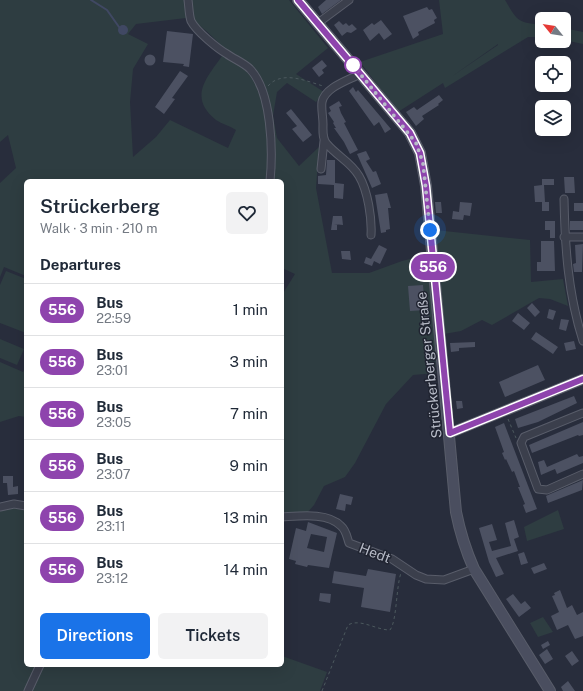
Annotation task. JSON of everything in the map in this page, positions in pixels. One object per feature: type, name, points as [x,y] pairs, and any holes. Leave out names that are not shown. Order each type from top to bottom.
[{"type":"main road","name":"Strückerberger Straße","points":[[298,0],[410,133],[416,143],[423,163],[450,433],[456,512],[467,553],[474,569],[550,691]]},
{"type":"street","points":[[188,0],[190,18],[194,25],[224,53],[249,67],[258,80],[263,92],[271,142],[270,179]]},
{"type":"street","points":[[318,23],[349,0]]},
{"type":"street","points":[[321,169],[324,141],[322,102],[324,96],[331,89],[360,74]]},
{"type":"street","points":[[324,141],[350,164],[360,177],[372,226],[371,235]]},
{"type":"street","points":[[564,198],[564,237],[568,274],[572,301],[583,341]]},
{"type":"street","points":[[564,237],[583,237]]},
{"type":"street","points":[[450,433],[583,379]]},
{"type":"street","points":[[583,414],[524,437],[521,441],[538,488],[547,490],[583,474]]},
{"type":"street","points":[[0,507],[14,504],[24,506]]},
{"type":"street","name":"Hedt","points":[[284,517],[317,516],[336,521],[343,527],[349,543],[392,559],[416,575],[426,579],[444,580],[474,569]]},
{"type":"street","points":[[28,691],[39,667]]},
{"type":"path","points":[[263,92],[271,82],[283,77],[310,82],[331,89]]},
{"type":"path","points":[[504,411],[517,439],[521,441]]},
{"type":"path","points":[[322,691],[348,625],[358,622],[383,630],[390,630],[393,626],[399,578],[404,567]]},
{"type":"shaded area","points":[[0,0],[289,0],[328,48],[296,74],[324,92],[316,102],[287,83],[277,92],[273,116],[277,138],[299,166],[319,147],[316,188],[332,273],[369,273],[418,257],[426,251],[436,355],[436,373],[413,375],[386,404],[355,463],[345,477],[324,486],[314,505],[307,513],[284,512],[284,292],[295,274],[284,269],[284,179],[24,179],[24,275],[4,267],[0,277],[0,183],[16,168],[8,135],[0,142]],"holes":[[[186,18],[197,24],[226,50],[208,76],[202,93],[202,102],[207,111],[216,120],[236,130],[228,148],[170,120],[156,137],[133,157],[130,102],[133,69],[148,44],[128,34],[136,24]]]},
{"type":"shaded area","points":[[439,0],[505,0],[519,19],[527,23],[535,24],[535,37],[528,37],[445,88],[443,83],[398,112],[360,62],[443,34]],"holes":[[[498,44],[498,45],[451,77]]]},
{"type":"shaded area","points":[[571,29],[583,32],[583,44],[571,41]]},
{"type":"shaded area","points":[[435,230],[530,240],[531,282],[563,279],[568,306],[550,299],[539,298],[492,325],[482,320],[461,331],[444,334]]},
{"type":"shaded area","points":[[6,271],[24,278],[24,332],[0,323],[0,285]]},
{"type":"shaded area","points":[[0,339],[24,349],[17,365],[0,358]]},
{"type":"shaded area","points":[[0,362],[23,372],[24,370],[24,417],[19,416],[0,422]]},
{"type":"shaded area","points":[[15,507],[24,508],[24,667],[284,667],[284,657],[327,672],[320,691],[0,691],[0,510]]},
{"type":"shaded area","points":[[558,510],[564,529],[527,541],[524,527]]},
{"type":"shaded area","points":[[543,617],[553,632],[538,637],[530,623]]},
{"type":"water","points":[[121,25],[125,25],[127,26],[127,34],[121,35],[118,32],[118,28]]},
{"type":"building","points":[[326,0],[341,0],[322,14],[318,7]]},
{"type":"building","points":[[427,7],[429,10],[432,9],[437,18],[434,20],[435,23],[418,32],[419,35],[413,39],[403,16]]},
{"type":"building","points":[[381,20],[392,34],[384,40],[379,33],[370,41],[363,30],[372,23],[374,25]]},
{"type":"building","points":[[339,21],[343,25],[346,23],[349,26],[352,24],[357,29],[351,33],[347,32],[342,36],[334,25]]},
{"type":"building","points":[[167,31],[193,34],[189,67],[183,66],[184,64],[163,62]]},
{"type":"building","points":[[150,54],[154,56],[156,60],[154,64],[150,66],[146,64],[144,60],[146,56]]},
{"type":"building","points":[[322,60],[327,66],[322,70],[324,73],[319,77],[312,68]]},
{"type":"building","points":[[180,71],[188,76],[172,98],[175,99],[164,114],[155,107]]},
{"type":"building","points":[[353,87],[356,92],[358,90],[391,129],[385,133],[379,122],[374,126],[349,91]]},
{"type":"building","points":[[439,95],[443,100],[438,104],[439,105],[422,116],[424,119],[416,126],[406,112],[414,107],[417,110]]},
{"type":"building","points":[[339,101],[342,106],[339,107],[341,113],[346,122],[344,123],[358,150],[350,154],[334,128],[336,128],[333,123],[334,122],[328,113],[331,111],[329,107]]},
{"type":"building","points":[[291,109],[312,135],[303,142],[292,129],[297,126],[286,113]]},
{"type":"building","points":[[366,151],[370,159],[366,161],[373,172],[376,171],[381,184],[372,188],[357,154]]},
{"type":"building","points":[[327,160],[335,160],[335,183],[344,184],[343,199],[334,198],[334,185],[318,184],[318,176],[326,175]]},
{"type":"building","points":[[564,177],[574,177],[575,193],[565,193]]},
{"type":"building","points":[[542,179],[554,179],[554,185],[544,185],[545,202],[549,202],[549,211],[542,211],[542,202],[535,202],[534,186],[542,185]]},
{"type":"building","points":[[387,193],[391,208],[388,208],[390,229],[381,233],[375,195]]},
{"type":"building","points":[[435,202],[441,202],[442,213],[436,213]]},
{"type":"building","points":[[460,202],[472,203],[470,216],[464,215],[463,220],[452,219],[453,211],[459,212]]},
{"type":"building","points":[[574,203],[583,203],[583,211],[574,211]]},
{"type":"building","points":[[333,216],[342,216],[343,225],[337,224],[337,230],[331,230]]},
{"type":"building","points":[[545,221],[555,221],[555,238],[550,238],[550,230],[545,230]]},
{"type":"building","points":[[570,221],[583,221],[583,230],[570,230]]},
{"type":"building","points":[[541,241],[554,241],[555,271],[537,271],[537,262],[541,262]]},
{"type":"building","points":[[583,244],[582,272],[574,272],[573,264],[576,263],[575,245]]},
{"type":"building","points":[[379,245],[387,249],[380,264],[374,261],[372,266],[364,263],[366,257],[371,259]]},
{"type":"building","points":[[341,251],[350,251],[351,260],[342,259]]},
{"type":"building","points":[[423,285],[425,310],[410,311],[408,286]]},
{"type":"building","points":[[532,303],[540,312],[535,317],[527,308]]},
{"type":"building","points":[[549,309],[556,311],[553,320],[547,318]]},
{"type":"building","points":[[421,313],[429,313],[429,324],[421,324]]},
{"type":"building","points":[[518,313],[530,323],[524,330],[512,321]]},
{"type":"building","points":[[561,319],[569,320],[566,331],[559,329]]},
{"type":"building","points":[[536,332],[558,347],[553,354],[531,339]]},
{"type":"building","points":[[574,341],[576,349],[566,351],[564,343]]},
{"type":"building","points":[[475,342],[475,347],[459,348],[459,351],[451,352],[450,343]]},
{"type":"building","points":[[538,365],[545,380],[505,397],[499,382]]},
{"type":"building","points":[[574,396],[577,403],[538,422],[518,428],[515,419]]},
{"type":"building","points":[[456,401],[462,401],[463,408],[457,409]]},
{"type":"building","points":[[583,422],[583,435],[578,435],[532,453],[529,445]]},
{"type":"building","points":[[504,423],[537,509],[526,513],[523,505],[525,504],[518,487],[520,487],[514,471],[512,472],[502,453],[504,452],[495,427]]},
{"type":"building","points":[[577,454],[579,457],[583,456],[583,463],[557,474],[555,469],[541,475],[538,462],[544,460],[547,467]]},
{"type":"building","points":[[3,476],[13,476],[13,487],[18,486],[18,494],[8,495],[7,483],[3,483]]},
{"type":"building","points":[[583,480],[582,490],[548,503],[546,496]]},
{"type":"building","points":[[340,494],[353,497],[351,505],[346,504],[345,511],[336,509]]},
{"type":"building","points":[[514,520],[519,537],[514,539],[518,551],[496,558],[504,574],[496,577],[489,562],[479,528],[492,524],[497,540],[489,542],[492,551],[511,546],[505,523]]},
{"type":"building","points":[[308,522],[337,533],[329,568],[308,565],[307,567],[295,564],[296,561],[289,559],[296,528],[306,531]],"holes":[[[311,534],[327,537],[324,552],[307,548]]]},
{"type":"building","points":[[524,552],[528,563],[521,565],[518,554]]},
{"type":"building","points":[[544,563],[547,569],[534,574],[531,568]]},
{"type":"building","points":[[368,569],[396,574],[390,612],[361,607],[364,588],[332,583],[334,571],[366,576]]},
{"type":"building","points":[[560,590],[567,608],[572,605],[577,615],[583,612],[583,636],[575,639],[568,625],[557,630],[551,616],[559,612],[552,596]]},
{"type":"building","points":[[320,593],[331,594],[330,603],[319,601]]},
{"type":"building","points":[[513,594],[521,604],[525,601],[531,608],[519,617],[506,599]]},
{"type":"building","points":[[548,641],[550,645],[543,649],[541,645]]},
{"type":"building","points":[[547,649],[553,659],[545,664],[539,655]]},
{"type":"building","points":[[572,651],[579,661],[572,666],[565,656]]},
{"type":"building","points":[[568,681],[575,691],[563,691],[561,687]]},
{"type":"waterway","points":[[91,0],[107,10],[119,27]]},
{"type":"bus line","name":"556","points":[[298,0],[410,133],[420,153],[426,186],[450,433],[583,379]]},
{"type":"route","points":[[353,65],[410,133],[416,143],[423,163],[430,230]]}]
